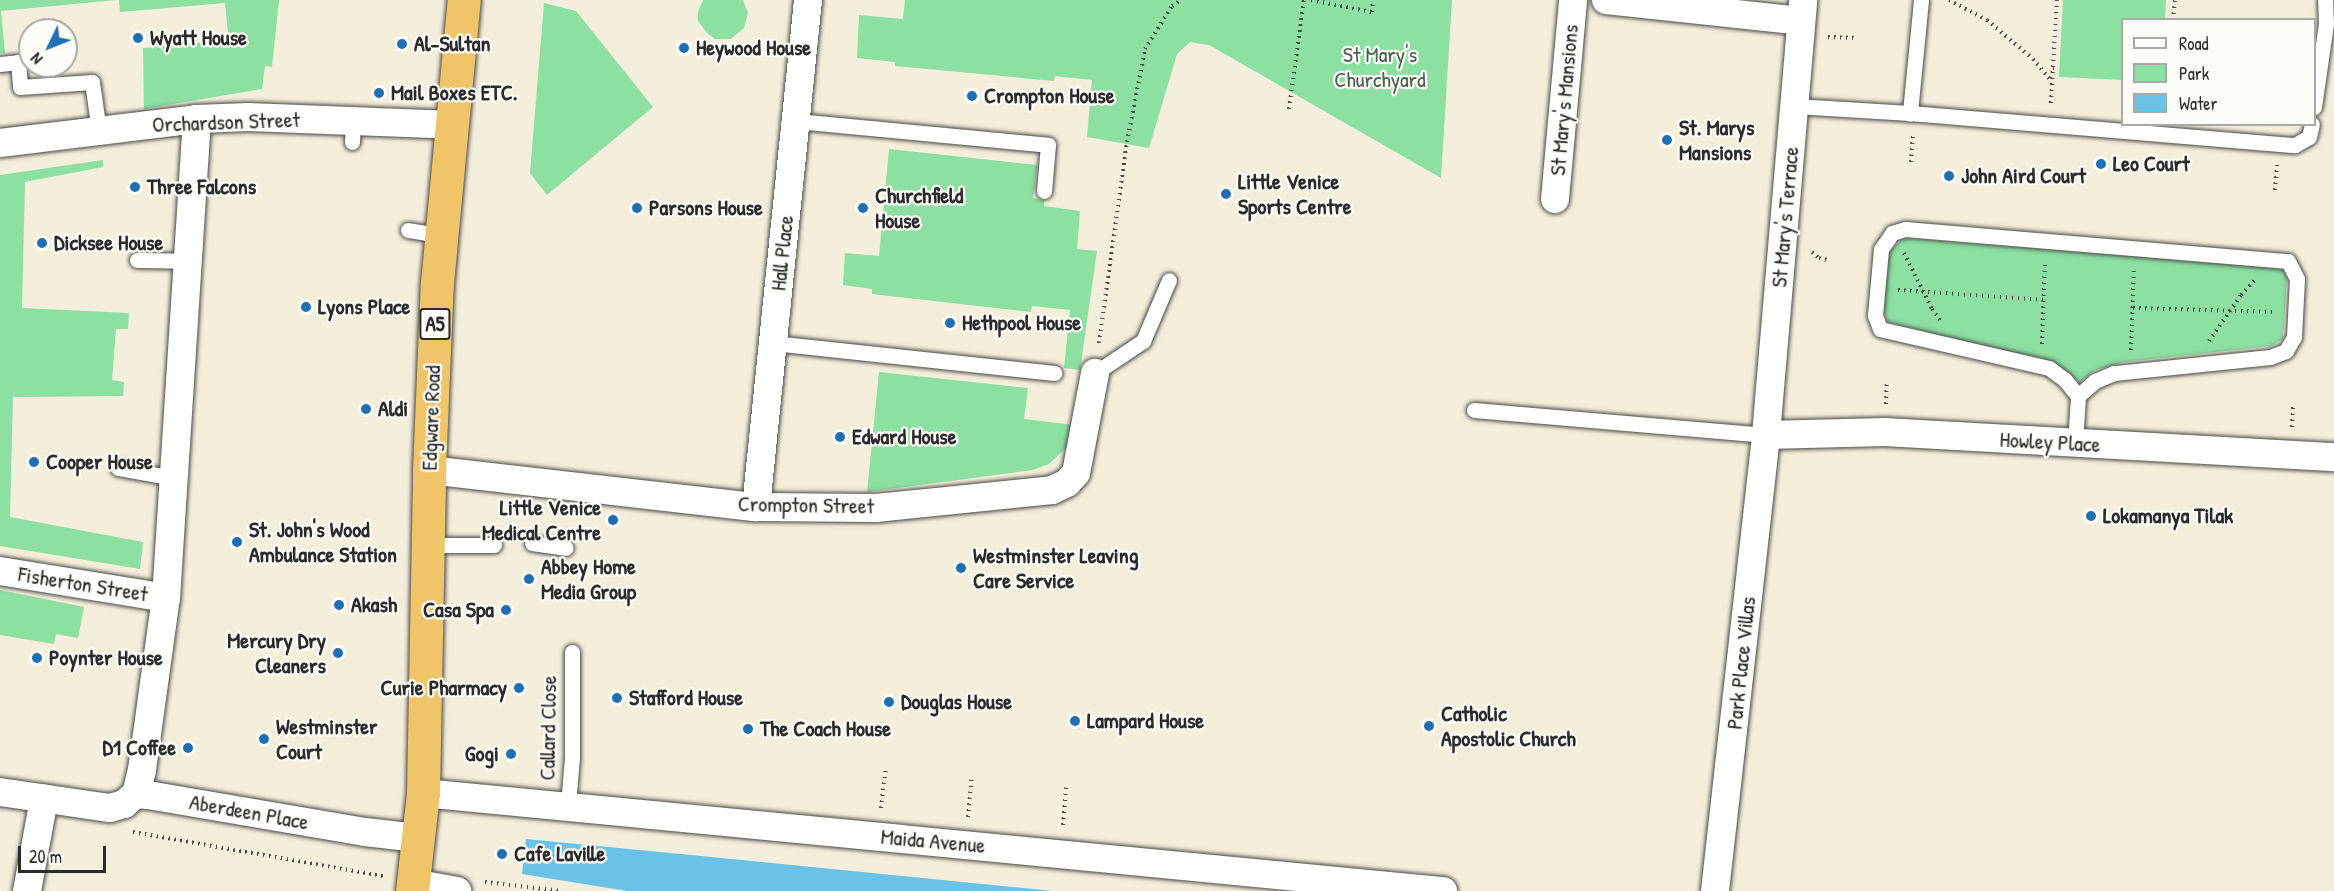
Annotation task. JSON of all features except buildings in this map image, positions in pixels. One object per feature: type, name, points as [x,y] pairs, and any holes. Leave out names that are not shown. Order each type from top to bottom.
[{"type":"highway","name":"Edgware Road","points":[[418,838],[423,793],[429,470],[441,235],[464,0]]},
{"type":"highway","name":"A5","points":[[412,887],[418,838]]},
{"type":"street","name":"Hall Place","points":[[756,507],[808,0]]},
{"type":"street","name":"St Mary's Mansions","points":[[1555,199],[1573,0]]},
{"type":"street","points":[[1606,0],[1802,11]]},
{"type":"street","name":"St Mary's Terrace","points":[[1766,435],[1802,11]]},
{"type":"street","name":"Orchardson Street","points":[[0,143],[197,119],[248,117],[352,131],[453,125]]},
{"type":"street","points":[[0,792],[110,808],[124,804],[136,794],[142,770],[166,598],[197,119]]},
{"type":"street","name":"Crompton Street","points":[[429,470],[756,507],[876,508],[1052,490],[1067,483],[1076,473],[1095,373]]},
{"type":"street","name":"Howley Place","points":[[1766,435],[1885,432],[2334,458]]},
{"type":"street","name":"Park Place Villas","points":[[1715,891],[1766,435]]},
{"type":"street","name":"Fisherton Street","points":[[0,571],[166,598]]},
{"type":"street","name":"Maida Avenue","points":[[423,793],[1443,891]]},
{"type":"street","name":"Aberdeen Place","points":[[136,794],[365,832],[418,838]]},
{"type":"street","points":[[27,891],[44,799]]},
{"type":"street","points":[[412,887],[466,886]]},
{"type":"lane","points":[[1910,113],[1921,0]]},
{"type":"lane","points":[[2316,96],[2326,24],[2325,0]]},
{"type":"lane","points":[[0,63],[18,62],[20,87],[92,82],[99,131]]},
{"type":"lane","points":[[1795,106],[1910,113],[2295,145],[2309,137],[2312,126]]},
{"type":"lane","points":[[796,121],[1048,145],[1044,191]]},
{"type":"lane","points":[[2075,443],[2078,396],[2065,380],[2049,368],[1880,329],[1875,315],[1881,249],[1892,234],[1905,229],[2288,261],[2297,279],[2294,337],[2286,351],[2270,357],[2115,373],[2095,381],[2078,396]]},
{"type":"lane","points":[[408,230],[441,235]]},
{"type":"lane","points":[[137,260],[188,261]]},
{"type":"lane","points":[[1095,373],[1143,340],[1169,280]]},
{"type":"lane","points":[[773,343],[1054,373]]},
{"type":"lane","points":[[1474,410],[1766,435]]},
{"type":"lane","points":[[118,468],[174,478]]},
{"type":"lane","points":[[532,543],[566,548]]},
{"type":"lane","points":[[428,545],[494,545]]},
{"type":"lane","name":"Callard Close","points":[[568,806],[572,757],[572,652]]},
{"type":"path","points":[[1095,373],[1126,142],[1145,49],[1172,6],[1181,0]]},
{"type":"path","points":[[1289,109],[1304,0]]},
{"type":"path","points":[[1311,0],[1372,12],[1373,0]]},
{"type":"path","points":[[1949,0],[1987,20],[2033,59],[2052,81]]},
{"type":"path","points":[[2052,95],[2057,0]]},
{"type":"path","points":[[2173,18],[2175,0]]},
{"type":"path","points":[[2053,68],[2060,68]]},
{"type":"path","points":[[1911,162],[1913,140]]},
{"type":"path","points":[[2275,190],[2277,166]]},
{"type":"path","points":[[1892,234],[1915,270],[1923,292],[1948,330],[1959,341],[1977,351]]},
{"type":"path","points":[[2041,366],[2046,241]]},
{"type":"path","points":[[1808,249],[1819,258],[1828,260]]},
{"type":"path","points":[[2130,372],[2135,249]]},
{"type":"path","points":[[2178,367],[2196,354],[2209,340],[2241,294],[2258,276],[2284,261]]},
{"type":"path","points":[[1878,289],[2044,300]]},
{"type":"path","points":[[2133,308],[2295,313]]},
{"type":"path","points":[[881,812],[886,767]]},
{"type":"path","points":[[965,844],[972,775]]},
{"type":"path","points":[[1062,827],[1066,787]]},
{"type":"path","name":"Aberdeen Place","points":[[126,830],[325,864],[412,887]]},
{"type":"path","points":[[466,886],[562,891]]},
{"type":"green space","points":[[0,0],[116,0],[1,11],[5,53],[0,53]]},
{"type":"green space","points":[[119,0],[279,0],[272,67],[265,66],[262,89],[144,109],[143,48],[209,42],[209,35],[228,33],[225,3],[120,12]]},
{"type":"green space","points":[[703,0],[743,0],[748,13],[744,28],[731,39],[715,39],[698,21],[698,12]]},
{"type":"green space","name":"St Mary's Churchyard","points":[[905,0],[1452,0],[1441,178],[1209,45],[1190,42],[1177,54],[1149,148],[1087,137],[1092,80],[1055,76],[1054,81],[895,66],[895,62],[857,58],[859,15],[903,19]]},
{"type":"green space","points":[[2063,0],[2166,0],[2165,18],[2121,18],[2121,80],[2059,77]]},
{"type":"green space","points":[[544,3],[576,11],[653,107],[547,195],[530,173]]},
{"type":"green space","points":[[889,149],[1037,165],[1033,198],[1044,200],[1044,206],[1080,211],[1077,249],[1097,251],[1080,370],[1064,368],[1070,310],[1032,306],[1031,312],[872,294],[872,289],[843,285],[845,253],[879,256]]},
{"type":"green space","points":[[103,160],[103,167],[25,182],[22,308],[129,313],[128,329],[116,329],[112,380],[124,382],[123,396],[13,397],[10,517],[143,542],[140,569],[0,546],[0,175]]},
{"type":"green space","points":[[1903,238],[2282,268],[2287,277],[2283,339],[2272,346],[2124,362],[2095,370],[2080,382],[2054,364],[1888,322],[1884,310],[1889,252]]},
{"type":"green space","points":[[879,372],[1028,388],[1024,419],[1074,425],[1067,447],[1049,464],[1033,470],[867,492]]},
{"type":"green space","points":[[0,590],[84,607],[78,638],[56,634],[54,644],[0,635]]},
{"type":"water","points":[[526,839],[1053,891],[627,891],[522,874]]},
{"type":"place","name":"Wyatt House","points":[[138,38]]},
{"type":"place","name":"Al-Sultan","points":[[402,44]]},
{"type":"place","name":"Heywood House","points":[[684,48]]},
{"type":"place","name":"Mail Boxes ETC.","points":[[379,93]]},
{"type":"place","name":"Crompton House","points":[[972,96]]},
{"type":"place","name":"St. Marys Mansions","points":[[1667,140]]},
{"type":"place","name":"Leo Court","points":[[2101,164]]},
{"type":"place","name":"John Aird Court","points":[[1949,176]]},
{"type":"place","name":"Three Falcons","points":[[135,187]]},
{"type":"place","name":"Little Venice Sports Centre","points":[[1226,194]]},
{"type":"place","name":"Parsons House","points":[[637,208]]},
{"type":"place","name":"Churchfield House","points":[[863,208]]},
{"type":"place","name":"Dicksee House","points":[[42,243]]},
{"type":"place","name":"Lyons Place","points":[[306,307]]},
{"type":"place","name":"Hethpool House","points":[[950,323]]},
{"type":"place","name":"Aldi","points":[[366,409]]},
{"type":"place","name":"Edward House","points":[[840,437]]},
{"type":"place","name":"Cooper House","points":[[34,462]]},
{"type":"place","name":"Lokamanya Tilak","points":[[2091,516]]},
{"type":"place","name":"Little Venice Medical Centre","points":[[613,520]]},
{"type":"place","name":"St. John's Wood Ambulance Station","points":[[237,542]]},
{"type":"place","name":"Westminster Leaving Care Service","points":[[961,568]]},
{"type":"place","name":"Abbey Home Media Group","points":[[529,579]]},
{"type":"place","name":"Akash","points":[[339,605]]},
{"type":"place","name":"Casa Spa","points":[[506,610]]},
{"type":"place","name":"Mercury Dry Cleaners","points":[[338,653]]},
{"type":"place","name":"Poynter House","points":[[37,658]]},
{"type":"place","name":"Curie Pharmacy","points":[[519,688]]},
{"type":"place","name":"Stafford House","points":[[617,698]]},
{"type":"place","name":"Douglas House","points":[[889,702]]},
{"type":"place","name":"Lampard House","points":[[1075,721]]},
{"type":"place","name":"Catholic Apostolic Church","points":[[1429,726]]},
{"type":"place","name":"The Coach House","points":[[748,729]]},
{"type":"place","name":"Westminster Court","points":[[264,739]]},
{"type":"place","name":"D1 Coffee","points":[[188,748]]},
{"type":"place","name":"Gogi","points":[[511,754]]},
{"type":"place","name":"Cafe Laville","points":[[502,854]]}]
